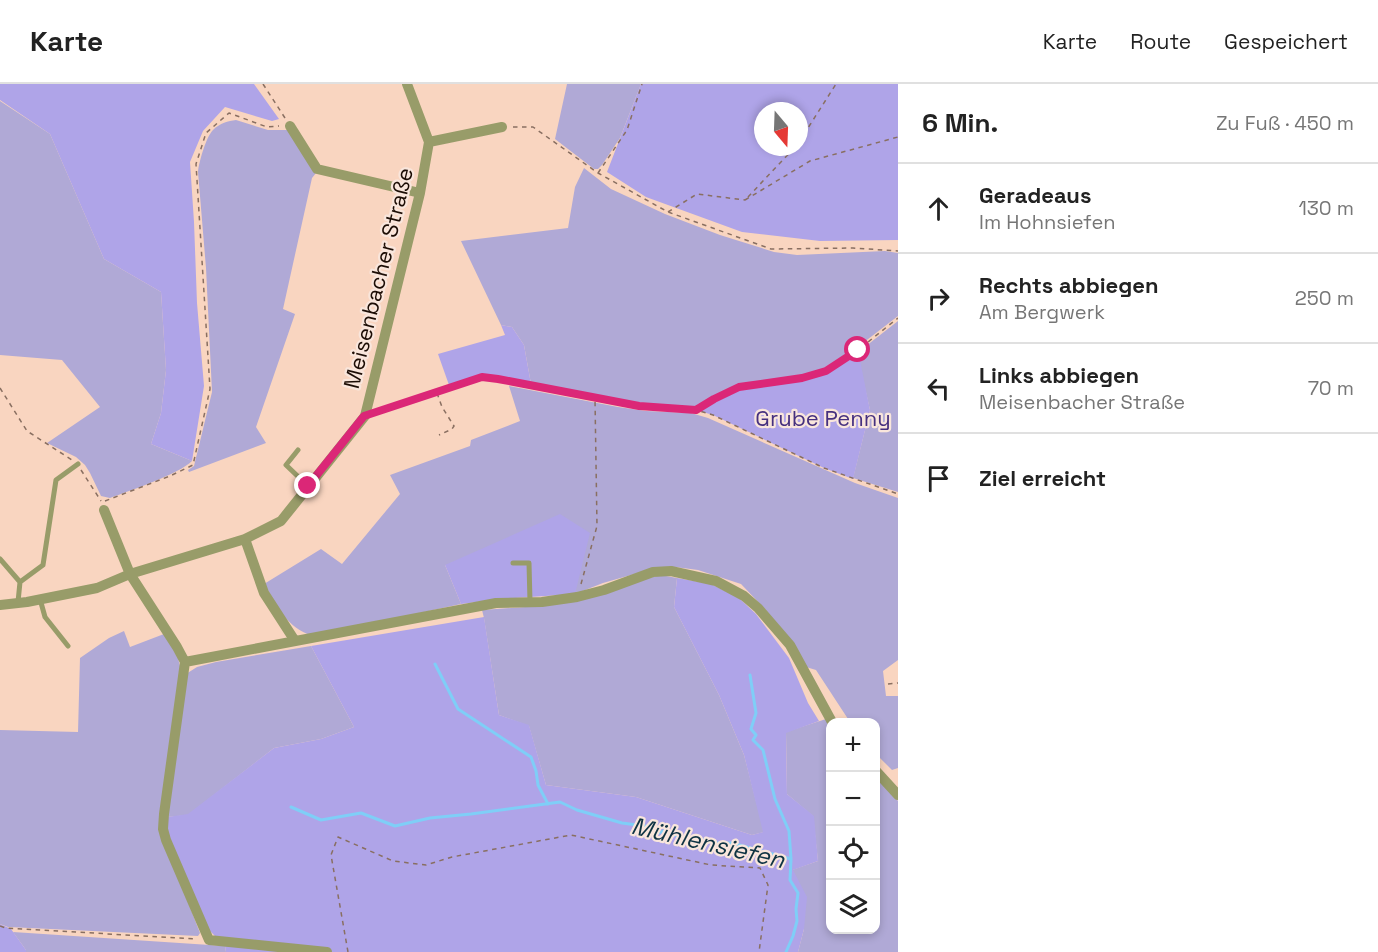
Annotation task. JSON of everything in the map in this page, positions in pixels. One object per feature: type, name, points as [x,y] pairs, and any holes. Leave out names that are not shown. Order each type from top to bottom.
[{"type":"street","name":"Meisenbacher Straße","points":[[0,605],[97,588],[130,574],[245,539],[281,521],[364,416],[420,193],[429,142],[407,84]]},
{"type":"street","points":[[290,126],[316,169],[420,193]]},
{"type":"street","points":[[429,142],[502,127]]},
{"type":"street","points":[[103,506],[130,574],[185,662],[163,829],[209,940],[327,952]]},
{"type":"street","points":[[245,539],[264,593],[295,641]]},
{"type":"street","points":[[185,662],[496,603],[577,597],[653,572],[671,571],[716,580],[744,596],[758,608],[790,645],[829,718]]},
{"type":"street","points":[[877,772],[898,795]]},
{"type":"lane","points":[[298,450],[286,465],[308,486]]},
{"type":"lane","points":[[20,582],[43,565],[56,480],[78,464]]},
{"type":"lane","points":[[0,559],[20,582],[18,602]]},
{"type":"lane","points":[[513,563],[529,563],[530,602]]},
{"type":"lane","points":[[40,599],[45,617],[68,646]]},
{"type":"path","points":[[263,84],[290,126]]},
{"type":"path","points":[[598,173],[627,130],[642,84]]},
{"type":"path","points":[[808,128],[836,84]]},
{"type":"path","points":[[0,388],[27,431],[78,464],[103,506],[193,465],[210,389],[196,164],[206,133],[229,113],[267,127],[290,126]]},
{"type":"path","points":[[502,127],[533,127],[598,173],[668,212],[771,249],[898,250]]},
{"type":"path","points":[[668,212],[697,194],[745,200],[810,161],[898,137]]},
{"type":"path","points":[[745,200],[787,156]]},
{"type":"path","points":[[696,410],[739,387],[802,378],[826,371],[858,350],[898,318]]},
{"type":"path","points":[[364,416],[482,377],[498,379],[639,406],[696,410],[713,415],[824,468],[898,494]]},
{"type":"path","points":[[437,392],[454,426],[439,435]]},
{"type":"path","points":[[577,597],[597,526],[595,399]]},
{"type":"path","points":[[888,684],[898,683]]},
{"type":"path","points":[[348,952],[331,855],[338,837],[393,861],[426,865],[452,857],[571,836],[711,865],[760,868],[768,885],[759,952]]},
{"type":"path","points":[[0,926],[209,940]]},
{"type":"shaded area","points":[[567,84],[641,84],[620,138],[598,169],[594,169],[555,139]]},
{"type":"shaded area","points":[[0,101],[50,134],[104,259],[161,292],[166,370],[161,413],[151,444],[192,461],[165,477],[110,498],[101,496],[85,465],[76,457],[47,443],[100,407],[62,360],[0,355]]},
{"type":"shaded area","points":[[236,120],[268,130],[288,130],[316,173],[312,178],[283,309],[295,314],[256,427],[266,443],[189,472],[188,470],[194,466],[212,392],[206,268],[198,172],[210,133],[221,124]]},
{"type":"shaded area","points":[[584,168],[611,189],[665,214],[774,252],[797,255],[885,251],[898,253],[898,316],[850,353],[820,371],[748,383],[692,408],[631,404],[531,384],[524,345],[512,327],[501,325],[461,241],[568,228],[575,187]]},
{"type":"shaded area","points":[[898,321],[898,492],[853,478],[870,410],[857,353]]},
{"type":"shaded area","points":[[509,386],[618,407],[691,413],[708,418],[855,483],[898,498],[898,660],[883,671],[886,696],[898,696],[898,768],[892,770],[880,758],[880,718],[847,718],[816,670],[806,667],[765,609],[741,584],[698,570],[675,567],[652,569],[603,583],[575,594],[445,565],[461,604],[313,636],[289,622],[264,584],[321,549],[342,564],[400,494],[390,475],[470,446],[471,440],[520,421]]},
{"type":"shaded area","points":[[661,575],[677,578],[674,607],[719,695],[744,755],[764,832],[752,835],[636,797],[546,785],[529,726],[499,715],[482,610],[539,606]]},
{"type":"shaded area","points":[[124,631],[130,647],[164,634],[176,650],[181,670],[162,835],[200,933],[198,936],[8,927],[0,924],[0,730],[78,732],[80,658],[109,638]]},
{"type":"shaded area","points":[[311,646],[354,727],[321,739],[274,748],[188,815],[167,817],[186,674],[197,667],[216,662]]},
{"type":"shaded area","points":[[826,719],[826,934],[880,934],[880,781],[898,801],[898,952],[798,952],[804,929],[792,870],[818,861],[813,816],[787,794],[786,732]]},
{"type":"shaded area","points":[[13,932],[225,946],[226,952],[26,952]]},
{"type":"green space","points":[[0,84],[254,84],[279,119],[272,121],[225,107],[203,131],[190,162],[197,303],[204,386],[192,461],[151,444],[161,413],[166,370],[161,292],[104,259],[50,134],[0,100]]},
{"type":"green space","points":[[641,84],[898,84],[898,240],[820,241],[742,232],[646,197],[607,172]]},
{"type":"green space","points":[[501,325],[512,327],[524,345],[531,384],[497,375],[477,376],[449,385],[438,354],[505,335]]},
{"type":"green space","name":"Grube Penny","points":[[858,350],[870,410],[853,479],[824,468],[713,415],[696,410],[739,387],[802,378],[826,371]]},
{"type":"green space","points":[[560,514],[590,533],[575,594],[461,604],[445,565]]},
{"type":"green space","points":[[677,578],[711,584],[739,598],[756,614],[789,658],[808,703],[819,721],[786,733],[787,794],[814,816],[818,861],[793,870],[807,897],[804,929],[798,952],[226,952],[225,946],[209,930],[168,836],[167,817],[188,814],[274,748],[321,739],[354,727],[311,646],[484,617],[499,715],[529,725],[546,785],[636,797],[752,835],[763,832],[744,755],[719,695],[674,607]]},
{"type":"green space","points":[[0,924],[11,929],[26,952],[0,952]]},
{"type":"waterway","points":[[435,664],[458,709],[531,757],[538,785],[548,804]]},
{"type":"waterway","points":[[750,675],[756,713],[751,729],[756,735],[753,740],[763,750],[775,799],[789,831],[791,859]]},
{"type":"waterway","name":"Mühlensiefen","points":[[291,807],[321,820],[361,813],[395,826],[430,818],[560,802],[577,810],[622,823],[652,827],[658,833],[667,830],[688,843],[706,839],[713,843],[732,843],[791,859],[790,880],[798,893],[797,921],[786,952]]},
{"type":"route","points":[[308,486],[364,416],[482,377],[639,406],[696,410],[739,387],[802,378],[826,371],[858,350]]}]
